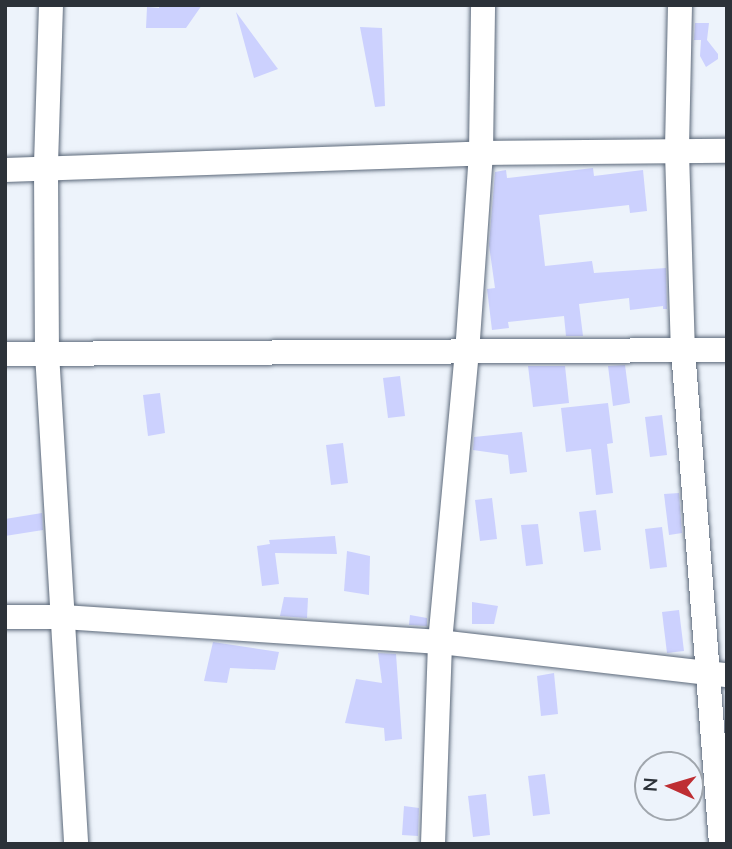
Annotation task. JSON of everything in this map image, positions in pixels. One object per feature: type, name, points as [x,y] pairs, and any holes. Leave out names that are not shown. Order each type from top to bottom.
[{"type":"street","points":[[51,5],[46,168],[47,353],[76,844]]},
{"type":"street","points":[[433,844],[440,642],[467,353],[481,153],[483,5]]},
{"type":"street","points":[[680,5],[677,152],[683,351],[718,674],[721,844]]},
{"type":"street","points":[[5,170],[481,153],[727,151]]},
{"type":"street","points":[[5,354],[727,350]]},
{"type":"street","points":[[5,617],[63,617],[440,642],[718,674]]},
{"type":"building","points":[[159,5],[202,5],[186,28],[146,28],[147,7],[159,8]]},
{"type":"building","points":[[236,12],[272,61],[278,69],[254,78]]},
{"type":"building","points":[[695,23],[709,23],[707,40],[718,54],[718,59],[706,67],[700,56],[701,40],[694,40]]},
{"type":"building","points":[[360,27],[382,28],[385,106],[375,107]]},
{"type":"building","points":[[593,168],[594,176],[643,170],[647,211],[630,213],[629,205],[539,215],[545,266],[592,261],[594,273],[666,268],[667,309],[663,309],[663,306],[630,310],[629,298],[579,304],[583,336],[566,336],[564,316],[508,322],[509,328],[492,330],[487,289],[495,288],[489,245],[495,172],[506,170],[507,178]]},
{"type":"building","points":[[625,365],[630,403],[613,406],[608,366]]},
{"type":"building","points":[[528,366],[565,366],[569,403],[533,407]]},
{"type":"building","points":[[400,376],[405,416],[388,418],[383,378]]},
{"type":"building","points":[[160,393],[165,433],[148,436],[143,395]]},
{"type":"building","points":[[608,403],[613,443],[607,444],[613,493],[596,495],[591,449],[566,452],[561,408]]},
{"type":"building","points":[[662,415],[667,455],[650,457],[645,417]]},
{"type":"building","points":[[522,432],[527,472],[510,474],[508,455],[473,450],[474,437]]},
{"type":"building","points":[[343,443],[348,483],[331,485],[326,445]]},
{"type":"building","points":[[679,493],[682,533],[669,535],[664,494]]},
{"type":"building","points":[[492,498],[497,539],[480,541],[475,500]]},
{"type":"building","points":[[596,510],[601,550],[584,552],[579,512]]},
{"type":"building","points":[[42,513],[43,530],[5,536],[5,519]]},
{"type":"building","points":[[538,524],[543,564],[526,566],[521,525]]},
{"type":"building","points":[[662,527],[667,567],[650,569],[645,529]]},
{"type":"building","points":[[335,536],[337,554],[275,553],[279,584],[262,586],[257,546],[270,544],[269,540]]},
{"type":"building","points":[[347,551],[370,556],[369,595],[344,591]]},
{"type":"building","points":[[284,597],[308,598],[307,618],[280,616]]},
{"type":"building","points":[[472,602],[498,606],[494,624],[472,624]]},
{"type":"building","points":[[679,610],[684,651],[667,653],[662,612]]},
{"type":"building","points":[[410,615],[427,618],[427,626],[409,625]]},
{"type":"building","points":[[213,642],[279,652],[275,670],[230,668],[227,683],[204,681]]},
{"type":"building","points":[[378,653],[396,654],[402,739],[385,741],[384,728],[345,723],[356,679],[382,683]]},
{"type":"building","points":[[554,673],[558,714],[541,716],[537,676]]},
{"type":"building","points":[[545,774],[550,814],[533,816],[528,776]]},
{"type":"building","points":[[486,794],[490,835],[473,837],[468,796]]},
{"type":"building","points":[[404,806],[419,808],[418,836],[402,835]]}]
